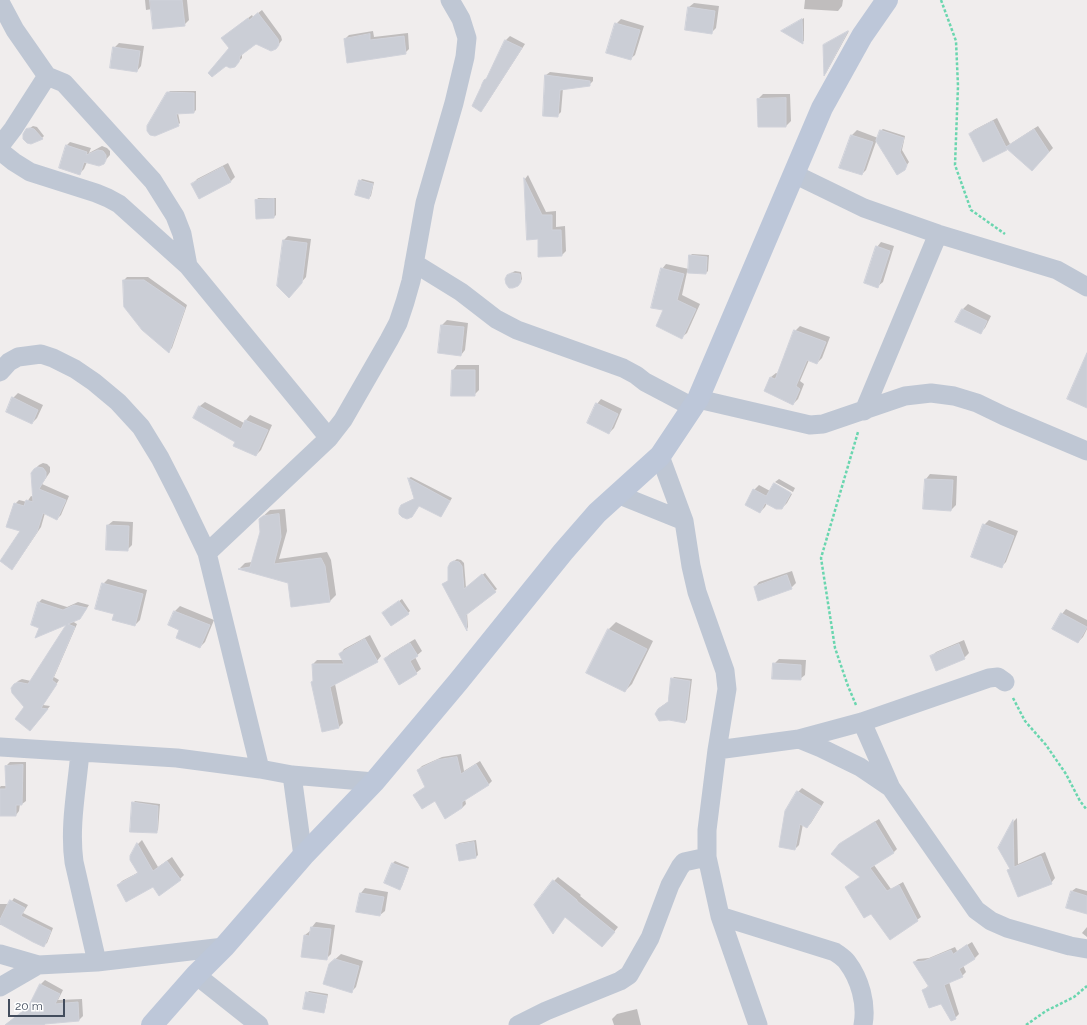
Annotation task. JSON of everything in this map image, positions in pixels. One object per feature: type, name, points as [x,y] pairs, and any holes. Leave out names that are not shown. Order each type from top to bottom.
[{"type":"street","points":[[207,553],[329,438],[343,420],[398,323],[411,281],[425,203],[454,103],[465,57],[467,38],[461,19],[450,0]]},
{"type":"street","points":[[152,1025],[196,975],[224,947],[303,856],[374,782],[458,682],[563,552],[597,513],[660,456],[698,399],[822,108],[862,36],[887,0]]},
{"type":"street","points":[[0,2],[15,30],[47,76],[64,83],[153,181],[176,216],[182,234],[188,266]]},
{"type":"street","points":[[0,146],[13,129],[47,76]]},
{"type":"street","points":[[0,152],[30,172],[96,193],[119,204],[188,266],[329,438]]},
{"type":"street","points":[[794,174],[864,208],[938,234],[1057,270],[1087,287]]},
{"type":"street","points":[[864,411],[938,234]]},
{"type":"street","points":[[414,263],[461,292],[496,319],[516,330],[623,368],[645,382],[691,406],[698,399]]},
{"type":"street","points":[[0,372],[9,362],[18,357],[41,354],[53,358],[75,369],[94,382],[118,402],[141,426],[181,499],[207,553],[260,769]]},
{"type":"street","points":[[698,399],[810,425],[823,424],[905,396],[931,393],[954,396],[977,403],[1087,451]]},
{"type":"street","points":[[660,456],[684,521],[691,566],[697,592],[725,671],[727,689],[717,750],[707,830],[707,857],[720,916],[758,1025]]},
{"type":"street","points":[[617,494],[684,521]]},
{"type":"street","points":[[717,750],[799,739],[862,722],[989,678],[998,677],[1005,682]]},
{"type":"street","points":[[862,722],[891,788],[976,910],[991,921],[1006,928],[1070,946],[1087,949]]},
{"type":"street","points":[[799,739],[860,767],[891,788]]},
{"type":"street","points":[[0,747],[177,758],[260,769],[292,775],[374,782]]},
{"type":"street","points":[[80,752],[72,834],[72,850],[97,962]]},
{"type":"street","points":[[292,775],[303,856]]},
{"type":"street","points":[[518,1025],[620,981],[629,975],[650,938],[667,891],[680,867],[684,862],[707,857]]},
{"type":"street","points":[[720,916],[835,952],[846,961],[855,974],[862,993],[864,1017],[863,1025]]},
{"type":"street","points":[[0,954],[38,965],[97,962],[224,947]]},
{"type":"street","points":[[0,987],[38,965]]},
{"type":"street","points":[[196,975],[259,1025]]},
{"type":"path","points":[[941,0],[956,41],[958,86],[955,165],[971,210],[1006,234]]},
{"type":"path","points":[[862,722],[835,648],[821,558],[864,411]]},
{"type":"path","points":[[1005,682],[1025,721],[1050,751],[1066,774],[1080,801],[1087,810]]},
{"type":"path","points":[[1026,1025],[1046,1011],[1074,997],[1087,986]]},
{"type":"building","points":[[150,0],[182,0],[185,26],[153,29]]},
{"type":"building","points":[[688,7],[715,11],[712,34],[685,30]]},
{"type":"building","points":[[258,13],[278,39],[279,45],[276,49],[271,51],[256,44],[240,56],[239,62],[235,67],[230,68],[226,66],[212,77],[208,73],[229,48],[221,38],[248,18],[249,20]]},
{"type":"building","points":[[802,19],[803,44],[781,31]]},
{"type":"building","points":[[615,23],[640,30],[631,60],[606,53]]},
{"type":"building","points":[[848,31],[824,76],[823,45]]},
{"type":"building","points":[[370,34],[370,40],[404,36],[406,54],[347,63],[344,39]]},
{"type":"building","points":[[505,40],[522,48],[481,112],[472,106]]},
{"type":"building","points":[[113,47],[140,51],[137,72],[110,68]]},
{"type":"building","points":[[545,75],[590,81],[590,86],[560,90],[558,117],[543,116]]},
{"type":"building","points":[[167,92],[194,93],[194,113],[176,114],[179,126],[155,136],[150,135],[147,131],[147,126]]},
{"type":"building","points":[[786,98],[786,127],[758,127],[757,99]]},
{"type":"building","points":[[993,121],[1006,147],[1034,129],[1049,152],[1032,171],[1006,148],[1007,150],[983,162],[969,134]]},
{"type":"building","points":[[26,129],[34,129],[43,139],[31,144],[27,143],[23,139],[23,134]]},
{"type":"building","points":[[880,130],[904,138],[900,152],[907,165],[905,170],[897,175],[876,141]]},
{"type":"building","points":[[851,135],[873,142],[862,175],[839,168]]},
{"type":"building","points":[[66,145],[87,152],[86,155],[98,150],[103,151],[106,155],[106,160],[104,164],[99,166],[84,162],[80,175],[59,168]]},
{"type":"building","points":[[223,167],[231,182],[199,199],[191,184]]},
{"type":"building","points":[[524,178],[542,215],[552,215],[552,230],[561,230],[562,256],[538,257],[538,239],[527,240]]},
{"type":"building","points":[[359,180],[373,184],[369,199],[355,195]]},
{"type":"building","points":[[274,199],[274,218],[256,219],[255,200]]},
{"type":"building","points":[[283,240],[307,243],[302,283],[289,298],[277,286]]},
{"type":"building","points":[[876,246],[890,251],[878,288],[864,283]]},
{"type":"building","points":[[689,255],[707,257],[706,274],[688,273]]},
{"type":"building","points":[[661,268],[684,274],[677,300],[696,309],[682,339],[656,326],[663,310],[651,308]]},
{"type":"building","points":[[512,273],[520,274],[521,282],[518,286],[509,288],[505,279],[507,275]]},
{"type":"building","points":[[123,280],[144,280],[185,308],[169,353],[142,330],[124,307]]},
{"type":"building","points":[[962,309],[987,321],[981,334],[955,322]]},
{"type":"building","points":[[441,325],[464,327],[461,356],[438,353]]},
{"type":"building","points":[[794,330],[826,342],[817,364],[807,360],[796,386],[800,389],[793,405],[764,391],[770,377],[775,379]]},
{"type":"building","points":[[1087,353],[1087,408],[1067,399]]},
{"type":"building","points":[[452,370],[475,370],[475,396],[451,396]]},
{"type":"building","points":[[12,397],[38,410],[32,424],[6,412]]},
{"type":"building","points":[[596,403],[618,414],[609,434],[587,423]]},
{"type":"building","points":[[199,406],[241,429],[245,420],[268,430],[256,456],[233,446],[235,442],[193,418]]},
{"type":"building","points":[[38,467],[43,468],[46,472],[46,477],[39,489],[66,500],[57,520],[43,513],[37,532],[12,570],[0,561],[20,531],[6,527],[14,503],[24,506],[26,500],[33,502],[31,473]]},
{"type":"building","points":[[408,478],[450,501],[441,517],[419,506],[412,517],[407,519],[399,514],[401,505],[414,499]]},
{"type":"building","points":[[925,479],[953,480],[951,511],[923,509]]},
{"type":"building","points":[[774,483],[791,493],[782,509],[776,509],[765,503],[760,513],[745,505],[753,489],[766,496]]},
{"type":"building","points":[[279,514],[281,537],[274,564],[321,558],[325,566],[330,602],[291,607],[288,583],[238,569],[250,567],[260,532],[259,519],[263,516]]},
{"type":"building","points":[[983,524],[1014,536],[1002,568],[971,557]]},
{"type":"building","points":[[107,525],[129,526],[128,551],[106,550]]},
{"type":"building","points":[[454,561],[459,562],[462,566],[464,589],[482,574],[496,592],[466,615],[467,631],[442,584],[448,581],[448,567],[450,563]]},
{"type":"building","points":[[787,575],[792,589],[758,601],[754,587]]},
{"type":"building","points":[[102,583],[143,594],[135,626],[112,620],[114,614],[95,609]]},
{"type":"building","points":[[399,601],[409,614],[391,626],[382,613]]},
{"type":"building","points":[[38,602],[63,610],[74,605],[87,608],[80,619],[68,624],[75,627],[52,680],[57,684],[41,708],[48,709],[30,731],[15,719],[24,707],[12,693],[11,688],[18,682],[28,684],[66,625],[35,638],[39,628],[31,625]]},
{"type":"building","points":[[174,611],[210,625],[200,648],[176,638],[179,630],[168,625]]},
{"type":"building","points":[[1061,613],[1087,627],[1078,643],[1052,629]]},
{"type":"building","points":[[608,629],[647,649],[625,692],[586,673]]},
{"type":"building","points":[[365,639],[378,662],[330,687],[339,728],[322,732],[311,682],[313,681],[312,664],[344,664],[339,654]]},
{"type":"building","points":[[410,643],[418,656],[410,661],[417,674],[399,685],[384,659]]},
{"type":"building","points":[[959,644],[965,659],[936,671],[930,656]]},
{"type":"building","points":[[773,663],[801,665],[801,680],[772,679]]},
{"type":"building","points":[[671,678],[690,681],[685,723],[669,720],[659,721],[655,714],[658,709],[668,702]]},
{"type":"building","points":[[457,757],[461,774],[476,764],[489,785],[462,802],[462,808],[445,819],[435,801],[422,809],[413,795],[425,787],[417,770],[437,760]]},
{"type":"building","points":[[23,765],[22,805],[16,805],[16,816],[0,816],[0,789],[6,789],[5,766]]},
{"type":"building","points":[[797,791],[821,806],[807,828],[800,824],[795,850],[779,847],[785,811]]},
{"type":"building","points":[[132,802],[158,806],[157,833],[130,832]]},
{"type":"building","points":[[1013,820],[1014,867],[1041,856],[1052,884],[1018,897],[1007,870],[1010,869],[998,848]]},
{"type":"building","points":[[875,822],[894,853],[870,868],[887,891],[899,885],[918,921],[890,940],[871,914],[864,918],[845,887],[860,877],[831,854],[839,844]]},
{"type":"building","points":[[474,842],[476,858],[459,861],[456,845]]},
{"type":"building","points":[[137,843],[153,871],[167,861],[181,880],[159,896],[153,887],[126,902],[117,885],[138,873],[130,860],[130,856]]},
{"type":"building","points":[[392,863],[408,869],[400,890],[384,883]]},
{"type":"building","points":[[553,880],[615,932],[602,947],[565,917],[553,934],[534,905]]},
{"type":"building","points":[[1071,891],[1087,896],[1087,914],[1066,908]]},
{"type":"building","points":[[360,893],[384,897],[380,916],[356,912]]},
{"type":"building","points":[[10,900],[25,908],[21,916],[51,931],[44,947],[0,924],[0,920]]},
{"type":"building","points":[[311,927],[331,929],[327,960],[301,957],[304,935],[309,936]]},
{"type":"building","points":[[967,945],[975,959],[959,969],[963,977],[944,985],[956,1019],[951,1021],[941,1004],[929,1008],[922,990],[929,987],[913,962],[924,961],[951,950],[953,954]]},
{"type":"building","points":[[335,959],[359,966],[352,993],[323,984],[329,964]]},
{"type":"building","points":[[40,984],[60,994],[55,1004],[78,1002],[79,1021],[44,1025],[5,1025],[28,1007]]},
{"type":"building","points":[[306,992],[327,996],[324,1013],[303,1009]]}]
